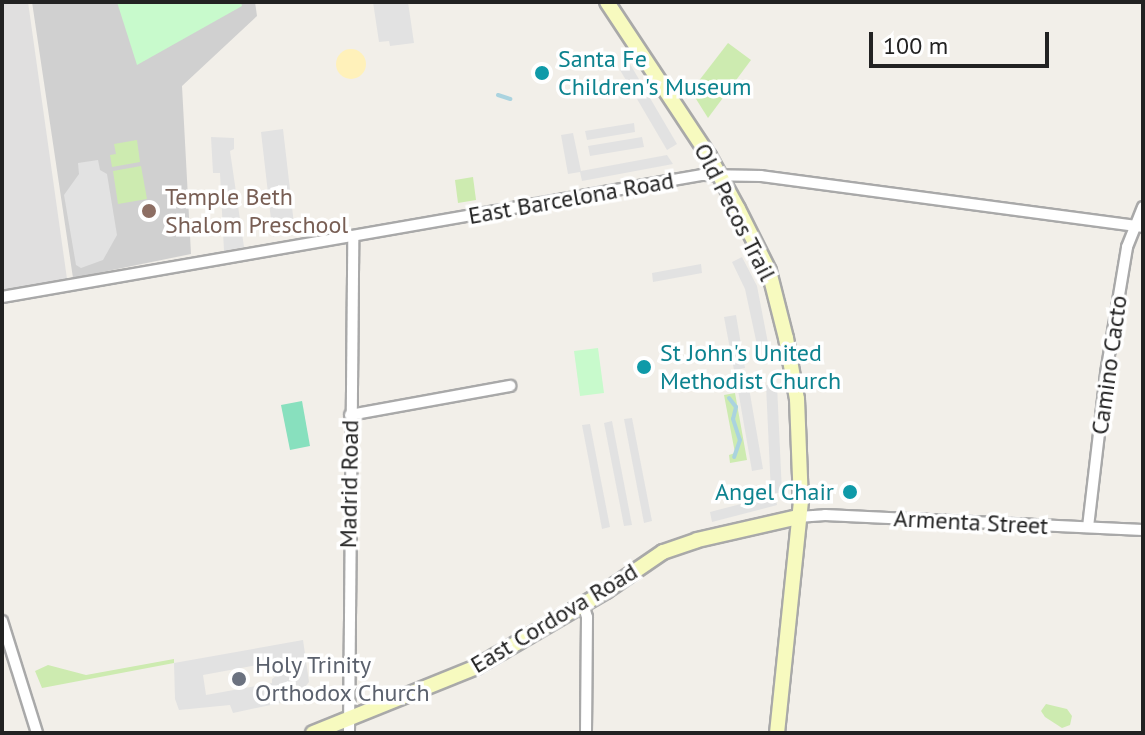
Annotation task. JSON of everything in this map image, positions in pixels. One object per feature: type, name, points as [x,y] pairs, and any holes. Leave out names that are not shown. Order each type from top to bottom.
[{"type":"main road","name":"Old Pecos Trail","points":[[607,2],[718,175],[769,271],[784,325],[797,399],[798,517],[777,733]]},
{"type":"main road","name":"East Cordova Road","points":[[313,733],[349,726],[467,671],[583,604],[663,552],[682,544],[798,517]]},
{"type":"street","name":"East Barcelona Road","points":[[2,297],[688,177],[718,175],[761,176],[1139,226]]},
{"type":"street","name":"Camino Cacto","points":[[1088,527],[1106,373],[1127,247],[1139,226],[1143,207]]},
{"type":"street","name":"Madrid Road","points":[[349,726],[353,236]]},
{"type":"street","points":[[350,415],[510,386]]},
{"type":"street","name":"Armenta Street","points":[[798,517],[825,515],[1143,530]]},
{"type":"street","points":[[583,604],[587,617],[586,733]]},
{"type":"street","points":[[2,621],[37,733]]},
{"type":"shaded area","points":[[2,2],[28,2],[67,279],[2,293]]},
{"type":"shaded area","points":[[32,2],[255,2],[257,16],[182,86],[191,254],[73,278]]},
{"type":"shaded area","points":[[373,2],[408,2],[414,43],[390,46],[389,41],[379,42]]},
{"type":"shaded area","points":[[630,64],[677,144],[667,150],[620,70]]},
{"type":"shaded area","points":[[634,123],[635,132],[587,140],[585,131]]},
{"type":"shaded area","points":[[283,129],[295,233],[273,237],[261,132]]},
{"type":"shaded area","points":[[573,133],[581,171],[667,155],[673,164],[582,181],[580,172],[568,174],[561,135]]},
{"type":"shaded area","points":[[211,137],[234,138],[234,149],[230,151],[244,247],[224,251],[220,173],[213,173]]},
{"type":"shaded area","points":[[642,137],[644,147],[590,156],[588,146]]},
{"type":"shaded area","points":[[98,160],[100,170],[107,174],[117,235],[103,260],[81,268],[76,265],[64,195],[79,174],[78,163]]},
{"type":"shaded area","points":[[742,257],[757,286],[768,343],[757,345],[745,289],[732,262]]},
{"type":"shaded area","points":[[701,264],[702,273],[653,282],[652,273]]},
{"type":"shaded area","points":[[736,315],[745,368],[734,370],[724,317]]},
{"type":"shaded area","points":[[766,385],[777,385],[782,493],[771,493]]},
{"type":"shaded area","points":[[749,388],[763,469],[752,471],[738,390]]},
{"type":"shaded area","points":[[632,418],[652,521],[644,523],[624,419]]},
{"type":"shaded area","points":[[612,421],[632,525],[624,526],[604,423]]},
{"type":"shaded area","points":[[590,424],[610,527],[602,529],[582,425]]},
{"type":"shaded area","points":[[775,495],[777,505],[712,522],[710,512]]},
{"type":"shaded area","points":[[303,640],[309,682],[294,700],[233,713],[230,705],[179,710],[175,699],[174,663]],"holes":[[[269,663],[283,671],[272,679],[272,683],[206,695],[203,675]]]},
{"type":"green space","points":[[117,2],[241,2],[242,6],[137,65]]},
{"type":"green space","points":[[728,43],[751,60],[708,118],[691,91]]},
{"type":"green space","points":[[137,140],[140,162],[112,167],[110,155],[116,154],[114,144]]},
{"type":"green space","points":[[141,166],[147,199],[118,204],[113,171]]},
{"type":"green space","points":[[473,177],[476,200],[458,203],[455,180]]},
{"type":"green space","points":[[598,348],[604,393],[580,396],[574,351]]},
{"type":"green space","points":[[735,393],[747,460],[730,463],[729,455],[735,453],[724,395]]},
{"type":"green space","points":[[302,401],[310,446],[290,450],[281,405]]},
{"type":"green space","points":[[174,659],[174,663],[42,688],[35,671],[48,665],[86,675]]},
{"type":"green space","points":[[1046,704],[1067,709],[1072,716],[1070,725],[1062,728],[1045,717],[1041,711]]},
{"type":"sand","points":[[351,49],[361,54],[366,64],[361,74],[351,79],[341,74],[336,64],[341,54]]},
{"type":"waterway","points":[[498,95],[510,99]]},
{"type":"waterway","points":[[729,398],[736,407],[733,419],[740,440],[734,457]]},
{"type":"place","name":"Santa Fe Children's Museum","points":[[542,73]]},
{"type":"place","name":"Temple Beth Shalom Preschool","points":[[149,211]]},
{"type":"place","name":"St John's United Methodist Church","points":[[644,367]]},
{"type":"place","name":"Angel Chair","points":[[850,492]]},
{"type":"place","name":"Holy Trinity Orthodox Church","points":[[239,679]]}]
